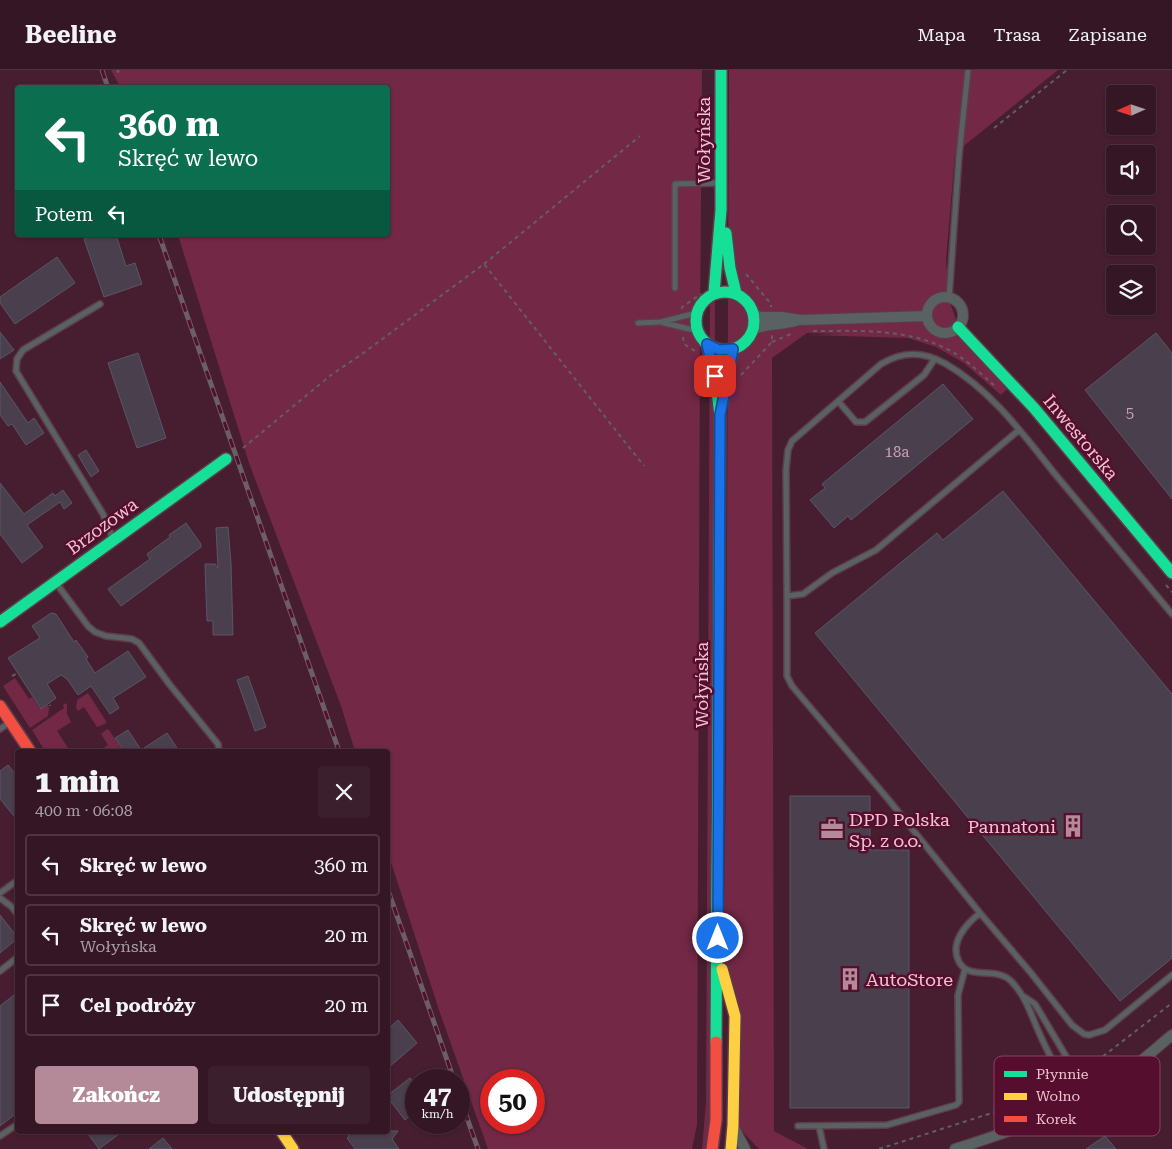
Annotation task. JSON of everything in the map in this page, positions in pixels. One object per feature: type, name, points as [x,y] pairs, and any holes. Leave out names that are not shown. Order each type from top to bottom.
[{"type":"main road","name":"Wołyńska","points":[[714,293],[721,210],[721,70]]},
{"type":"main road","name":"Wołyńska","points":[[721,210],[726,226],[730,268],[736,293]]},
{"type":"main road","points":[[725,291],[736,293],[748,302],[754,315],[753,329],[746,342],[733,349],[719,350],[707,344],[698,331],[696,313],[703,301],[714,293],[725,291]]},
{"type":"main road","name":"Inwestorska","points":[[958,328],[1034,408],[1172,573]]},
{"type":"main road","name":"Wołyńska","points":[[707,344],[715,376],[720,415],[718,955],[716,1120],[712,1149]]},
{"type":"main road","name":"Wołyńska","points":[[720,415],[733,349]]},
{"type":"main road","name":"Brzozowa","points":[[0,622],[226,459]]},
{"type":"main road","points":[[0,706],[29,749]]},
{"type":"main road","name":"Wołyńska","points":[[718,955],[735,1016],[731,1149]]},
{"type":"main road","points":[[283,1134],[293,1149]]},
{"type":"street","points":[[940,298],[949,298],[961,307],[963,318],[958,328],[949,333],[939,332],[930,326],[927,316],[928,308],[940,298]]},
{"type":"street","points":[[754,315],[802,320],[927,316]]},
{"type":"street","points":[[753,329],[802,320]]},
{"type":"street","points":[[1146,1056],[1172,1035]]},
{"type":"street","points":[[733,1125],[745,1149]]},
{"type":"street","points":[[955,1149],[997,1136]]},
{"type":"lane","points":[[949,298],[959,156],[968,70]]},
{"type":"lane","points":[[675,288],[675,184],[721,184]]},
{"type":"lane","points":[[100,304],[23,350],[17,359],[16,371],[103,514],[114,540]]},
{"type":"lane","points":[[638,323],[661,322],[696,313]]},
{"type":"lane","points":[[661,322],[698,331]]},
{"type":"lane","points":[[1172,614],[1019,430],[978,385],[944,363],[923,356],[904,354],[881,364],[792,441],[788,450],[786,470],[787,676],[792,686],[888,799],[1072,1025],[1084,1034],[1089,1035],[1105,1030],[1172,976]]},
{"type":"lane","points":[[838,401],[856,422],[865,422],[924,375],[934,360]]},
{"type":"lane","points":[[787,596],[802,594],[832,573],[876,550],[1019,430]]},
{"type":"lane","points":[[55,582],[88,626],[95,632],[106,636],[132,638],[139,643],[218,744],[219,749]]},
{"type":"lane","points":[[0,729],[10,721]]},
{"type":"lane","points":[[0,893],[15,882]]},
{"type":"lane","points":[[0,898],[15,911]]},
{"type":"lane","points":[[980,913],[959,936],[958,956],[960,962],[965,968],[980,973],[1003,974],[1011,981],[1023,996],[1051,1056]]},
{"type":"lane","points":[[0,971],[15,959]]},
{"type":"lane","points":[[798,1126],[887,1125],[956,1105],[960,1102],[958,995],[965,968]]},
{"type":"lane","points":[[1023,996],[1035,1004],[1066,1056]]},
{"type":"lane","points":[[0,1136],[15,1126]]},
{"type":"lane","points":[[819,1126],[824,1149]]},
{"type":"path","points":[[117,70],[118,72],[121,70]]},
{"type":"path","points":[[994,128],[1067,70]]},
{"type":"path","points":[[243,448],[331,375],[484,264],[640,136]]},
{"type":"path","points":[[484,264],[644,466]]},
{"type":"path","points":[[772,342],[796,331]]},
{"type":"path","points":[[806,331],[872,331]]},
{"type":"path","points":[[12,676],[16,674]]},
{"type":"path","points":[[1104,1056],[1172,1002]]},
{"type":"path","points":[[879,1149],[994,1112]]},
{"type":"shaded area","points":[[111,70],[702,70],[697,1124],[692,1149],[488,1149],[483,1134],[545,1134],[545,1069],[480,1069],[480,1126],[470,1098],[470,1069],[460,1069],[390,859],[390,749],[354,749],[341,706],[249,463],[179,237],[390,237],[390,85],[119,85]]},
{"type":"shaded area","points":[[729,70],[1058,70],[955,153],[946,260],[949,300],[958,325],[1007,389],[1001,395],[964,363],[936,347],[908,338],[806,335],[842,334],[807,333],[772,358],[774,1131],[808,1149],[759,1149],[740,1129],[723,961],[726,777]]},
{"type":"shaded area","points":[[710,292],[715,299],[711,1102],[707,1149],[702,1149],[706,1102]]},
{"type":"shaded area","points":[[15,678],[29,699],[32,697],[40,709],[48,705],[48,716],[30,728],[3,686]]},
{"type":"shaded area","points":[[88,693],[106,721],[105,724],[97,727],[84,707],[78,711],[76,708],[77,700]]},
{"type":"shaded area","points":[[67,703],[67,714],[71,722],[57,731],[69,749],[44,749],[32,730],[64,708],[63,705]]},
{"type":"shaded area","points":[[107,729],[109,730],[122,749],[101,749],[108,745],[101,734]]},
{"type":"building","points":[[90,237],[117,237],[126,266],[135,263],[142,284],[104,297],[84,239]]},
{"type":"building","points":[[57,257],[75,283],[15,324],[0,303],[0,297]]},
{"type":"building","points":[[0,332],[14,350],[0,359]]},
{"type":"building","points":[[1156,333],[1172,353],[1172,499],[1085,390]]},
{"type":"building","points":[[138,353],[166,438],[137,448],[108,363]]},
{"type":"building","points":[[0,382],[28,423],[34,418],[44,433],[26,445],[12,424],[8,426],[0,415]]},
{"type":"building","points":[[943,384],[973,419],[851,520],[848,516],[834,528],[810,500],[825,488],[822,484]]},
{"type":"building","points":[[86,450],[99,471],[91,477],[78,455]]},
{"type":"building","points":[[0,483],[24,514],[53,493],[55,496],[63,490],[72,503],[64,509],[60,502],[27,525],[43,547],[22,563],[0,534]]},
{"type":"building","name":"Pannatoni","points":[[1003,491],[1172,694],[1172,958],[1120,1001],[815,633],[937,533],[943,540]]},
{"type":"building","points":[[186,523],[201,544],[201,547],[121,606],[108,589],[150,559],[147,554]]},
{"type":"building","points":[[228,527],[233,635],[213,635],[213,621],[207,621],[205,564],[215,564],[218,568],[216,528]]},
{"type":"building","points":[[51,613],[56,614],[74,642],[76,640],[88,657],[86,659],[95,673],[128,651],[146,677],[113,698],[119,708],[110,714],[91,686],[78,695],[67,679],[61,675],[47,684],[56,698],[41,709],[8,658],[40,638],[32,626]]},
{"type":"building","points":[[248,676],[266,727],[255,731],[237,680]]},
{"type":"building","points":[[128,730],[140,749],[123,749],[115,738]]},
{"type":"building","points":[[167,733],[178,749],[143,749]]},
{"type":"building","points":[[8,765],[15,773],[15,817],[0,799],[0,771]]},
{"type":"building","name":"AutoStore","points":[[790,796],[870,796],[870,850],[909,850],[909,1108],[790,1108]]},
{"type":"building","points":[[0,915],[15,934],[15,940],[0,953]]},
{"type":"building","points":[[15,994],[15,1114],[0,1126],[0,1006]]},
{"type":"building","points":[[398,1020],[417,1043],[390,1066],[390,1027]]},
{"type":"building","points":[[405,1082],[405,1120],[390,1101],[390,1093]]},
{"type":"building","points":[[390,1131],[398,1131],[392,1139],[399,1149],[355,1149],[347,1138],[349,1136],[347,1134],[390,1134]]},
{"type":"building","points":[[88,1134],[119,1134],[99,1149]]},
{"type":"building","points":[[1105,1136],[1116,1149],[1086,1149]]},
{"type":"building","points":[[163,1138],[172,1149],[149,1149]]},
{"type":"railway","points":[[102,70],[107,85]]},
{"type":"railway","points":[[160,237],[338,749]]},
{"type":"railway","points":[[390,896],[450,1069]]},
{"type":"railway","points":[[470,1126],[478,1149]]},
{"type":"traffic: fast","points":[[714,293],[721,210],[721,70]]},
{"type":"traffic: fast","points":[[726,233],[730,268],[736,293]]},
{"type":"traffic: fast","points":[[719,292],[731,292],[746,300],[754,315],[754,321],[754,327],[746,342],[731,350],[719,350],[704,342],[696,327],[696,315],[704,300],[719,292]]},
{"type":"traffic: fast","points":[[958,327],[1034,408],[1172,573]]},
{"type":"traffic: fast","points":[[707,344],[715,376],[720,415],[716,1042]]},
{"type":"traffic: fast","points":[[0,622],[226,459]]},
{"type":"traffic: slow","points":[[722,404],[733,349]]},
{"type":"traffic: slow","points":[[722,969],[735,1016],[731,1149]]},
{"type":"traffic: slow","points":[[283,1134],[293,1149]]},
{"type":"traffic: jam","points":[[0,706],[29,749]]},
{"type":"traffic: jam","points":[[712,1149],[716,1120],[716,1042]]},
{"type":"place","name":"Pannatoni","points":[[1073,826]]},
{"type":"place","name":"DPD Polska Sp. z o.o.","points":[[832,829]]},
{"type":"place","name":"AutoStore","points":[[850,979]]},
{"type":"route","points":[[715,376],[707,344],[719,350],[733,349],[720,415],[718,938]]}]
